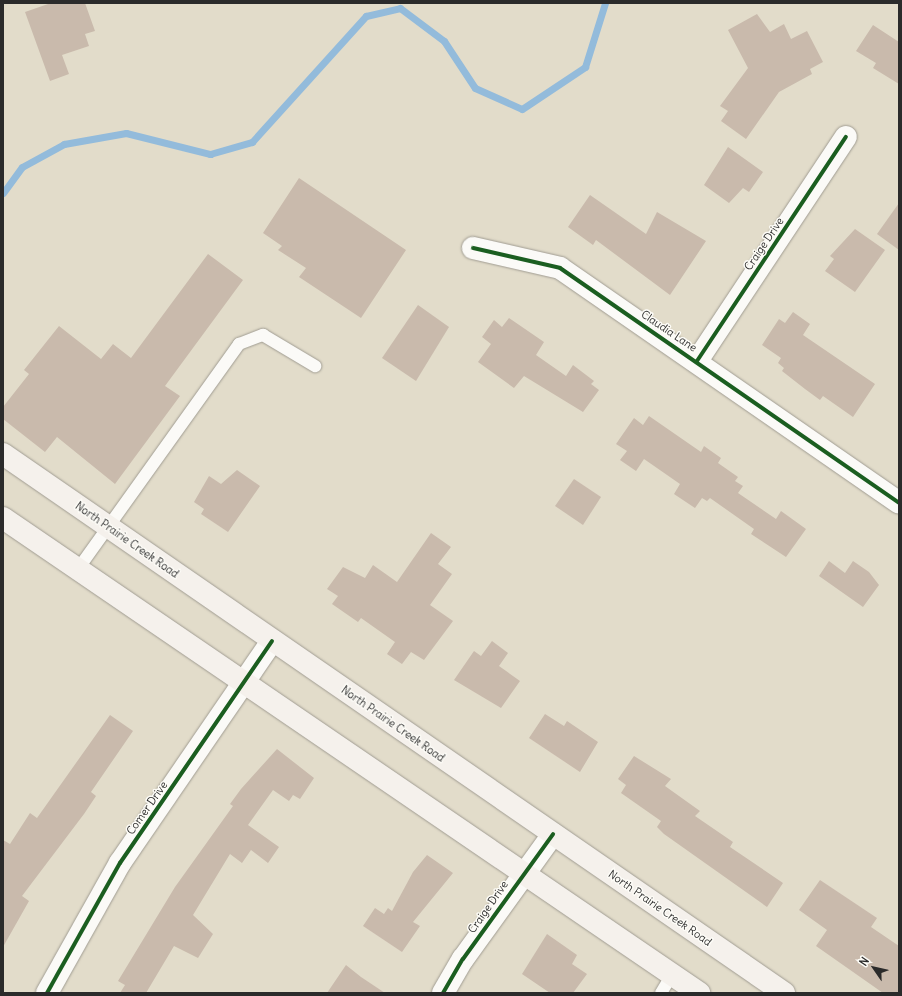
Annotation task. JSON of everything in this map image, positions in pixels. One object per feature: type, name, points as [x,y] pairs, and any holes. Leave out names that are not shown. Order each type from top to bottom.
[{"type":"main road","name":"North Prairie Creek Road","points":[[3,454],[784,993]]},
{"type":"main road","points":[[3,518],[699,993]]},
{"type":"street","name":"Craige Drive","points":[[697,361],[846,137]]},
{"type":"street","name":"Claudia Lane","points":[[473,248],[560,268],[697,361],[899,503]]},
{"type":"street","name":"Comer Drive","points":[[47,993],[120,863],[245,683],[272,641]]},
{"type":"street","name":"Craige Drive","points":[[443,993],[523,873],[553,834]]},
{"type":"lane","points":[[78,569],[239,344],[263,335],[316,366]]},
{"type":"lane","points":[[661,993],[672,975]]},
{"type":"building","points":[[51,3],[85,3],[95,31],[85,34],[89,46],[62,55],[69,74],[50,81],[25,12]]},
{"type":"building","points":[[757,14],[770,32],[784,24],[791,39],[807,31],[823,62],[810,69],[812,74],[779,92],[746,139],[721,121],[728,111],[720,106],[748,68],[728,30]]},
{"type":"building","points":[[873,25],[899,42],[899,84],[873,68],[876,63],[856,51]]},
{"type":"building","points":[[728,147],[763,172],[749,192],[743,188],[729,203],[704,185]]},
{"type":"building","points":[[299,178],[406,250],[361,318],[299,277],[306,268],[278,250],[282,246],[263,233]]},
{"type":"building","points":[[590,195],[646,234],[657,212],[706,241],[670,295],[596,240],[593,245],[568,227]]},
{"type":"building","points":[[899,203],[899,250],[877,234]]},
{"type":"building","points":[[855,229],[885,250],[855,292],[825,271],[834,259],[830,256]]},
{"type":"building","points":[[208,254],[243,280],[165,386],[180,396],[115,484],[57,437],[45,452],[3,419],[3,407],[29,374],[24,370],[59,326],[101,359],[113,344],[131,358]]},
{"type":"building","points":[[418,305],[449,327],[416,381],[382,358]]},
{"type":"building","points":[[793,312],[810,324],[803,335],[875,384],[853,417],[823,396],[820,400],[782,371],[784,368],[778,363],[781,358],[762,345],[779,319],[785,323]]},
{"type":"building","points":[[509,318],[544,342],[536,355],[566,376],[573,365],[594,381],[591,384],[599,390],[583,412],[524,376],[514,388],[478,362],[491,344],[482,337],[494,320],[502,327]]},
{"type":"building","points":[[649,416],[701,452],[704,446],[721,458],[718,463],[738,477],[735,481],[743,486],[738,493],[776,519],[781,511],[806,529],[786,557],[751,534],[754,529],[710,498],[707,501],[702,498],[695,508],[674,494],[680,484],[644,459],[636,471],[620,460],[627,451],[616,444],[634,418],[643,425]]},
{"type":"building","points":[[237,470],[260,486],[228,532],[201,514],[204,509],[194,502],[209,476],[221,484]]},
{"type":"building","points":[[574,479],[601,497],[583,525],[555,506]]},
{"type":"building","points":[[431,533],[451,547],[438,564],[452,574],[430,605],[453,621],[424,660],[411,652],[402,664],[387,654],[395,642],[361,618],[358,622],[332,604],[338,596],[327,589],[343,567],[365,578],[373,565],[397,582]]},
{"type":"building","points":[[829,561],[845,573],[853,561],[869,572],[879,585],[863,607],[819,576]]},
{"type":"building","points":[[492,641],[508,653],[499,666],[520,681],[501,708],[454,680],[474,651],[481,656]]},
{"type":"building","points":[[545,714],[564,726],[567,721],[598,742],[580,772],[529,738]]},
{"type":"building","points":[[110,715],[133,731],[91,792],[96,796],[84,814],[22,896],[29,901],[3,947],[3,840],[10,844],[30,813],[37,818]]},
{"type":"building","points":[[277,749],[314,778],[300,799],[293,795],[289,801],[273,790],[248,825],[279,847],[268,863],[251,850],[242,863],[230,854],[193,915],[213,934],[198,958],[174,946],[146,993],[120,993],[125,985],[118,981],[175,887],[233,806],[230,804],[241,789]]},
{"type":"building","points":[[634,756],[671,779],[665,786],[700,811],[695,816],[733,842],[730,847],[783,883],[767,907],[664,834],[657,827],[661,821],[621,793],[626,785],[618,779]]},
{"type":"building","points":[[427,855],[453,873],[413,922],[420,926],[402,952],[363,926],[375,908],[384,914],[388,908],[392,911],[413,872]]},
{"type":"building","points":[[820,880],[877,918],[871,927],[899,946],[899,993],[883,993],[816,946],[827,930],[799,910]]},
{"type":"building","points":[[547,934],[577,955],[572,964],[587,974],[573,993],[550,993],[522,974]]},
{"type":"building","points":[[346,965],[361,977],[385,993],[327,993]]},
{"type":"waterway","points":[[3,193],[22,167],[64,144],[126,133],[210,154],[252,142],[366,16],[400,8],[444,41],[475,88],[522,109],[585,67],[605,3]]},
{"type":"cycle path","points":[[697,361],[846,137]]},
{"type":"cycle path","points":[[473,248],[560,268],[899,503]]},
{"type":"cycle path","points":[[47,993],[120,863],[272,641]]},
{"type":"cycle path","points":[[443,993],[463,959],[553,834]]}]
